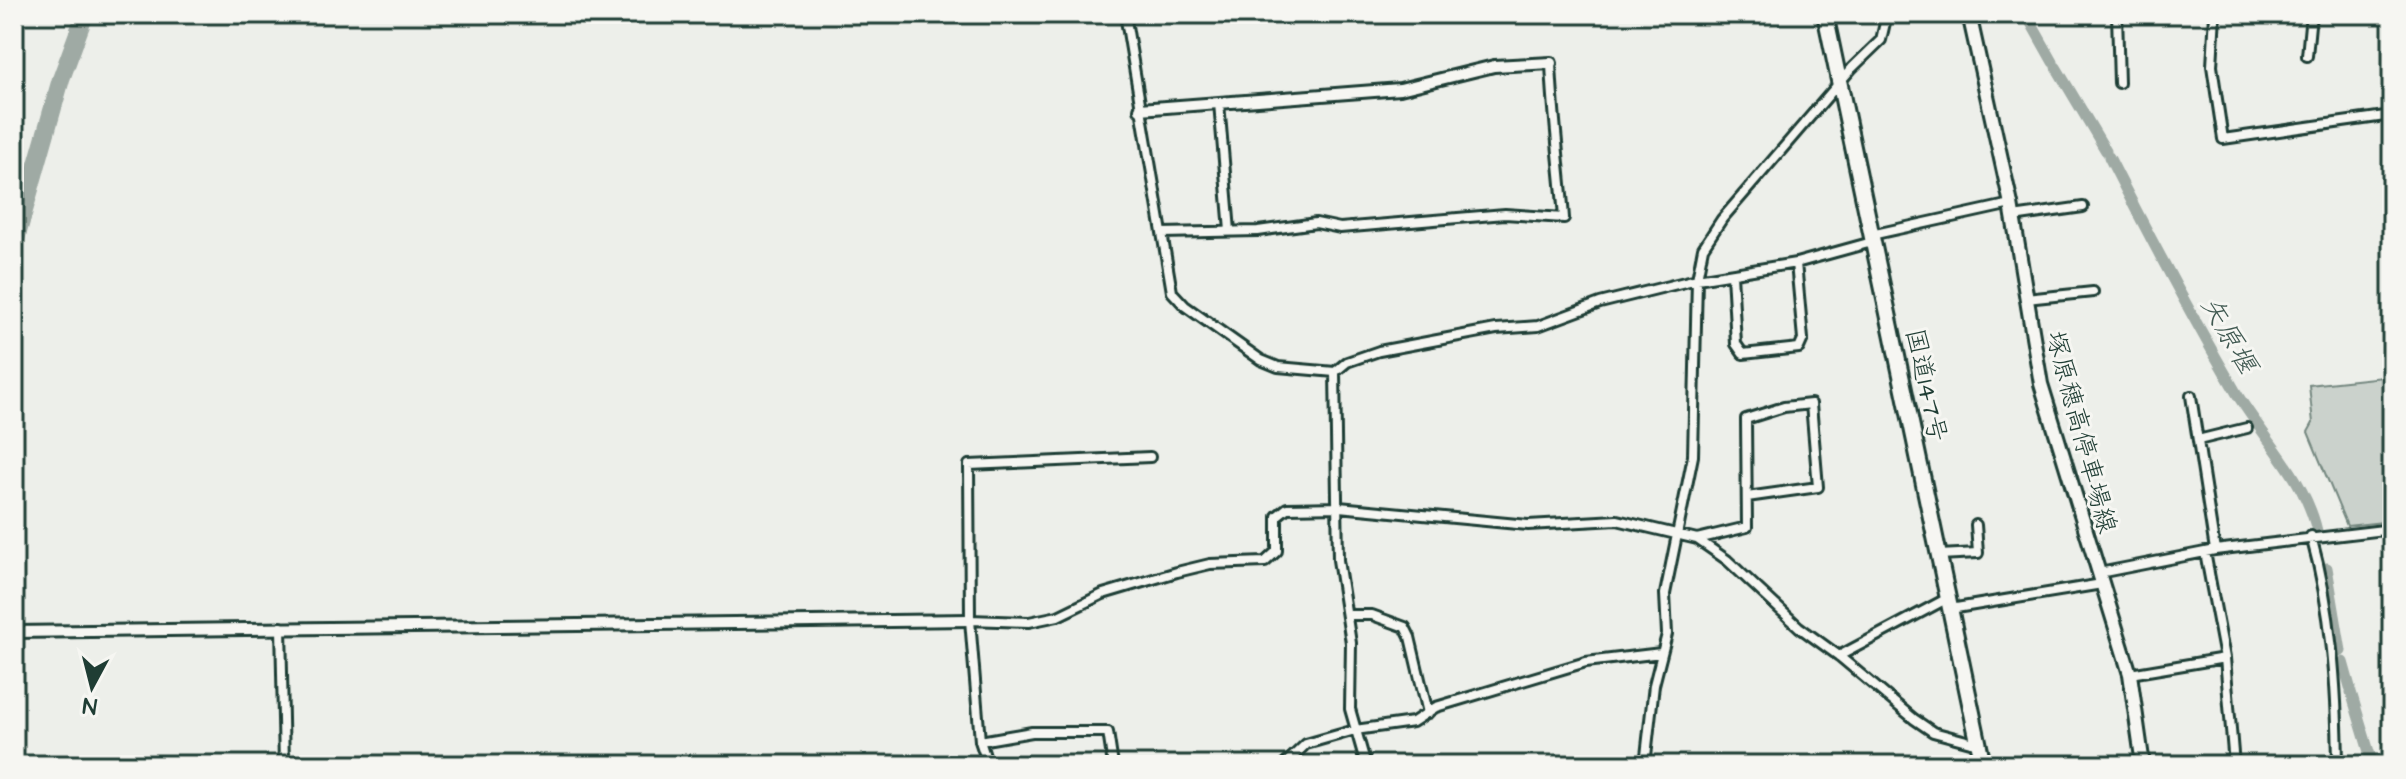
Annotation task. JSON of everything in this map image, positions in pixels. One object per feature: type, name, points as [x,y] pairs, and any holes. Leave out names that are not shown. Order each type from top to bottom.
[{"type":"highway","name":"国道147号","points":[[1825,14],[1983,765]]},
{"type":"main road","name":"塚原穂高停車場線","points":[[1969,14],[2012,210],[2041,384],[2130,674],[2143,765]]},
{"type":"street","points":[[1125,14],[1172,292],[1185,306],[1261,360],[1278,367],[1335,372],[1363,355],[1496,329],[1538,326],[1600,303],[1697,279],[1796,263],[1871,238],[2012,210],[2083,207]]},
{"type":"street","points":[[1645,765],[1661,653],[1667,634],[1665,594],[1693,456],[1697,279],[1703,248],[1722,219],[1881,40],[1887,14]]},
{"type":"street","points":[[2117,14],[2119,83]]},
{"type":"street","points":[[2215,14],[2212,66],[2223,139],[2392,115]]},
{"type":"street","points":[[2307,56],[2311,14]]},
{"type":"street","points":[[1140,109],[1400,89],[1494,66],[1551,63],[1553,124],[1558,138],[1564,218],[1505,214],[1340,228],[1316,223],[1230,231],[1162,233]]},
{"type":"street","points":[[1219,103],[1230,231]]},
{"type":"street","points":[[1732,274],[1736,344],[1743,354],[1799,348],[1803,339],[1796,263]]},
{"type":"street","points":[[2026,299],[2093,292]]},
{"type":"street","points":[[1335,372],[1338,560],[1348,615],[1350,709],[1366,765]]},
{"type":"street","points":[[2191,396],[2225,658],[2234,765]]},
{"type":"street","points":[[14,632],[970,620],[1029,622],[1058,616],[1103,594],[1177,572],[1210,564],[1265,562],[1277,551],[1281,510],[1339,507],[1528,525],[1617,520],[1697,539],[1747,527],[1746,419],[1784,407],[1811,404],[1818,487],[1747,497]]},
{"type":"street","points":[[2198,440],[2247,428]]},
{"type":"street","points":[[988,765],[980,741],[970,620],[969,465],[1150,457]]},
{"type":"street","points":[[1939,555],[1978,553],[1976,525]]},
{"type":"street","points":[[1839,656],[1949,604],[2100,579],[2210,551],[2311,536],[2392,529]]},
{"type":"street","points":[[2311,536],[2337,683],[2338,765]]},
{"type":"street","points":[[1697,539],[1727,560],[1799,627],[1933,732],[1979,744]]},
{"type":"street","points":[[1348,615],[1372,615],[1405,627],[1428,713]]},
{"type":"street","points":[[281,627],[284,765]]},
{"type":"street","points":[[1284,765],[1306,744],[1355,730],[1413,722],[1436,707],[1586,662],[1661,653]]},
{"type":"street","points":[[2130,674],[2225,658]]},
{"type":"street","points":[[980,741],[1032,732],[1108,732],[1113,765]]},
{"type":"shaded area","points":[[2392,376],[2392,521],[2347,526],[2308,432],[2313,423],[2309,385]]},
{"type":"waterway","points":[[14,24],[20,14]]},
{"type":"waterway","points":[[14,246],[61,79],[85,14]]},
{"type":"waterway","name":"矢原堰","points":[[2026,14],[2053,62]]},
{"type":"waterway","name":"矢原堰","points":[[2056,67],[2106,151]]},
{"type":"waterway","name":"矢原堰","points":[[2109,157],[2220,365],[2294,476],[2317,531]]},
{"type":"waterway","name":"矢原堰","points":[[2327,568],[2341,651]]},
{"type":"waterway","name":"矢原堰","points":[[2343,662],[2350,687]]},
{"type":"waterway","name":"矢原堰","points":[[2351,692],[2373,765]]}]
